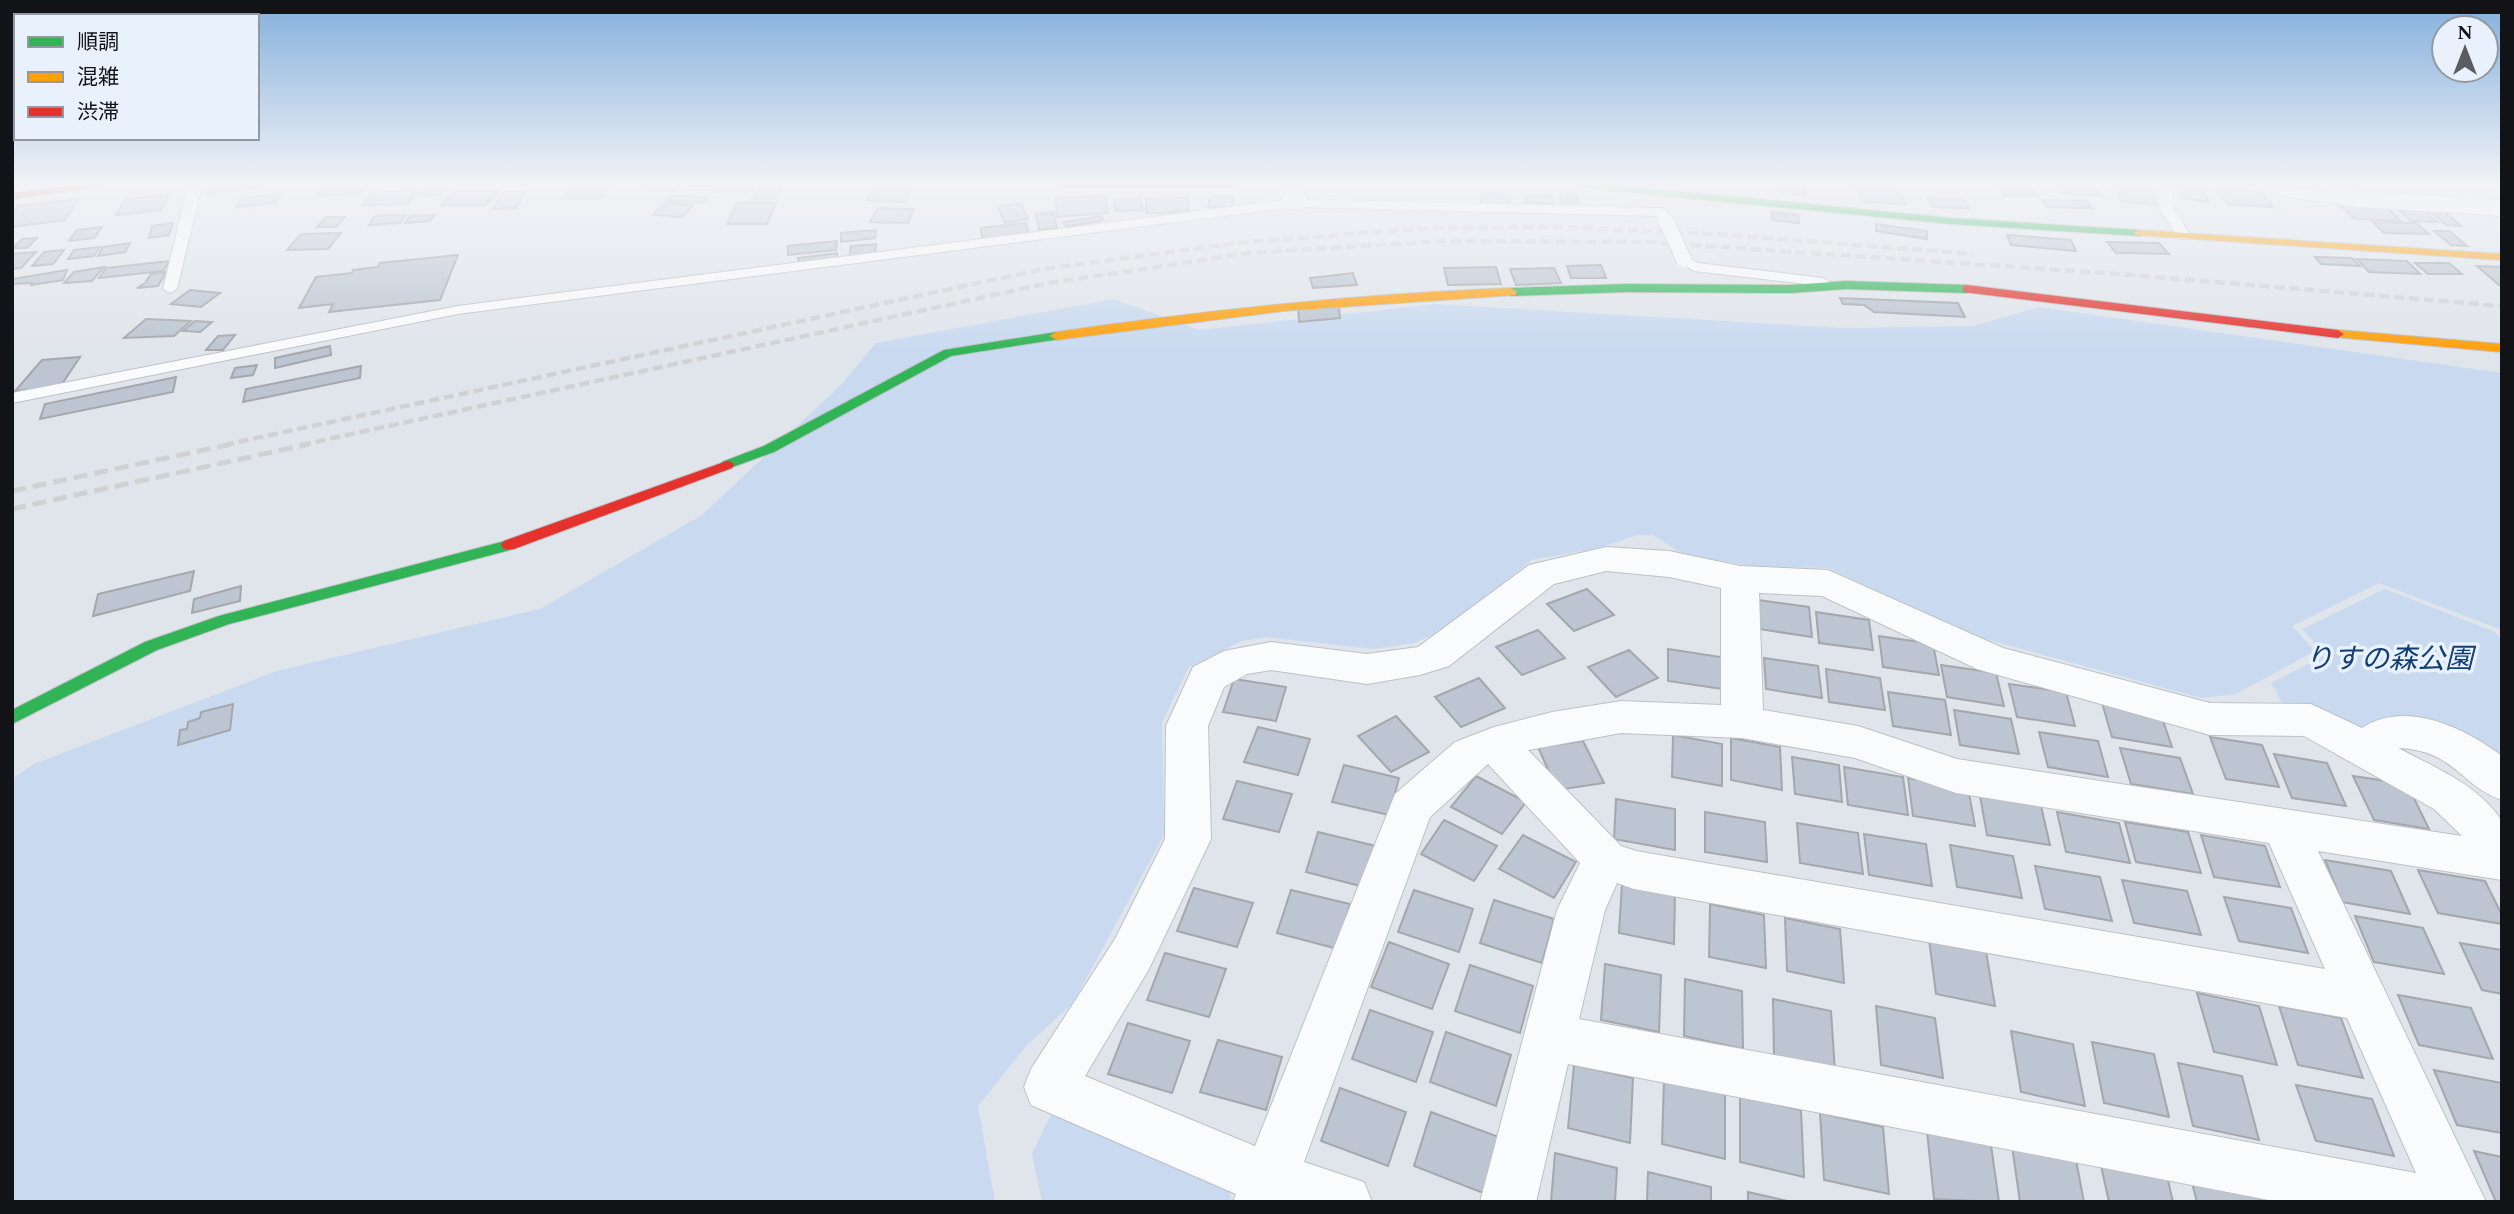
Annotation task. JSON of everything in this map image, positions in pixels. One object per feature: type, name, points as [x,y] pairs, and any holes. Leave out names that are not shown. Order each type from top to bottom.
[{"type":"main road","points":[[2270,242],[2502,257]]},
{"type":"main road","points":[[12,718],[151,646],[225,620],[514,544],[769,449],[948,353],[1188,316],[1396,295],[1627,288],[1791,289],[1846,285],[1972,289],[2279,328],[2502,348]]},
{"type":"street","points":[[1264,1190],[1411,807],[1471,754],[1494,743],[1552,728],[1621,717],[1742,722],[1858,742],[1956,776],[2502,861],[2481,826],[2451,797],[2311,720],[2210,719],[1991,659],[1828,583],[1740,579],[1669,564],[1605,559],[1542,574],[1435,656],[1420,662],[1367,669],[1271,656],[1238,661],[1207,678],[1187,726],[1188,839],[1132,954],[1050,1087],[1264,1190],[1344,1202]]},
{"type":"street","points":[[1740,579],[1742,722]]},
{"type":"street","points":[[2365,749],[2376,737],[2405,731],[2443,740],[2485,764],[2502,783]]},
{"type":"street","points":[[1494,743],[1605,859],[1634,870],[2361,998]]},
{"type":"street","points":[[2285,829],[2361,998],[2458,1202]]},
{"type":"street","points":[[1508,1202],[1581,910],[1605,859]]},
{"type":"street","points":[[1550,1037],[2424,1202]]},
{"type":"lane","points":[[170,289],[183,242]]},
{"type":"lane","points":[[12,398],[80,387],[458,310],[949,242]]},
{"type":"lane","points":[[1676,242],[1684,260],[1694,267],[1846,285]]},
{"type":"green space","points":[[1114,299],[1199,330],[1435,304],[1844,328],[1973,326],[2039,307],[2502,373],[2502,630],[2379,583],[2292,626],[2315,651],[2236,694],[2201,698],[1982,638],[1828,568],[1751,566],[1683,554],[1653,535],[1638,535],[1598,548],[1532,560],[1444,630],[1414,643],[1374,649],[1266,637],[1242,641],[1189,667],[1162,723],[1164,835],[1073,1003],[1027,1045],[978,1106],[995,1202],[12,1202],[12,779],[34,764],[277,671],[540,609],[702,515],[841,385],[876,343]]},
{"type":"green space","name":"りすの森公園","points":[[2385,589],[2495,632],[2502,641],[2502,768],[2391,719],[2358,728],[2285,707],[2271,683],[2326,655],[2302,629]]},
{"type":"green space","points":[[1054,1108],[1228,1183],[1231,1202],[1042,1202],[1032,1154]]},
{"type":"building","points":[[19,242],[33,242],[27,248],[13,248]]},
{"type":"building","points":[[294,242],[334,242],[328,249],[287,250]]},
{"type":"building","points":[[837,242],[836,250],[788,255],[788,246]]},
{"type":"building","points":[[2010,242],[2072,242],[2076,251],[2011,245]]},
{"type":"building","points":[[2107,242],[2159,243],[2169,254],[2116,253]]},
{"type":"building","points":[[2447,242],[2462,242],[2467,246],[2451,245]]},
{"type":"building","points":[[130,243],[125,252],[98,256],[103,247]]},
{"type":"building","points":[[876,244],[875,257],[849,260],[851,246]]},
{"type":"building","points":[[100,247],[94,256],[68,259],[74,250]]},
{"type":"building","points":[[64,250],[53,264],[32,266],[44,252]]},
{"type":"building","points":[[36,252],[21,268],[12,269],[12,254]]},
{"type":"building","points":[[837,253],[838,260],[799,265],[798,258]]},
{"type":"building","points":[[458,255],[440,300],[329,312],[333,304],[299,308],[316,277],[352,273],[353,270],[378,267],[380,263]]},
{"type":"building","points":[[2315,257],[2352,258],[2360,266],[2321,264]]},
{"type":"building","points":[[2357,259],[2407,261],[2420,274],[2369,272]]},
{"type":"building","points":[[170,261],[163,271],[99,278],[106,268]]},
{"type":"building","points":[[2415,263],[2449,263],[2462,274],[2428,274]]},
{"type":"building","points":[[1601,265],[1606,278],[1571,278],[1567,266]]},
{"type":"building","points":[[2477,266],[2502,267],[2502,285],[2499,285]]},
{"type":"building","points":[[104,267],[92,281],[64,283],[74,272]]},
{"type":"building","points":[[1496,267],[1501,284],[1448,285],[1444,268]]},
{"type":"building","points":[[1554,268],[1561,283],[1516,285],[1510,269]]},
{"type":"building","points":[[67,270],[63,280],[31,285],[32,283],[12,284],[12,279]]},
{"type":"building","points":[[166,272],[158,286],[137,288],[145,283],[151,274]]},
{"type":"building","points":[[1353,273],[1357,285],[1313,288],[1310,278]]},
{"type":"building","points":[[190,290],[220,293],[201,307],[171,304]]},
{"type":"building","points":[[1840,298],[1958,303],[1965,317],[1874,312],[1864,305],[1843,304]]},
{"type":"building","points":[[1298,307],[1339,307],[1340,318],[1299,322]]},
{"type":"building","points":[[146,319],[191,321],[174,336],[124,338]]},
{"type":"building","points":[[195,321],[212,322],[200,332],[183,331]]},
{"type":"building","points":[[235,335],[223,350],[206,350],[218,336]]},
{"type":"building","points":[[330,346],[331,355],[275,368],[275,358]]},
{"type":"building","points":[[80,357],[62,384],[54,388],[15,391],[42,360]]},
{"type":"building","points":[[257,365],[253,375],[231,378],[235,368]]},
{"type":"building","points":[[361,366],[360,378],[243,402],[246,389]]},
{"type":"building","points":[[176,377],[173,392],[40,419],[45,404]]},
{"type":"building","points":[[194,571],[190,591],[93,616],[98,594]]},
{"type":"building","points":[[241,586],[240,601],[192,613],[194,599]]},
{"type":"building","points":[[1587,589],[1614,615],[1574,631],[1547,604]]},
{"type":"building","points":[[1758,600],[1809,607],[1812,637],[1759,629]]},
{"type":"building","points":[[1816,612],[1869,620],[1873,650],[1819,643]]},
{"type":"building","points":[[1538,630],[1565,658],[1522,675],[1496,647]]},
{"type":"building","points":[[1879,636],[1933,644],[1939,675],[1883,667]]},
{"type":"building","points":[[1668,649],[1721,657],[1723,689],[1668,681]]},
{"type":"building","points":[[1629,650],[1658,678],[1616,697],[1588,667]]},
{"type":"building","points":[[1764,658],[1818,666],[1822,698],[1766,689]]},
{"type":"building","points":[[1941,665],[1996,673],[2004,706],[1947,697]]},
{"type":"building","points":[[1826,669],[1880,678],[1885,710],[1829,702]]},
{"type":"building","points":[[1479,678],[1505,708],[1461,727],[1435,697]]},
{"type":"building","points":[[1234,679],[1286,687],[1276,721],[1223,712]]},
{"type":"building","points":[[2009,684],[2066,692],[2075,726],[2017,717]]},
{"type":"building","points":[[1888,692],[1945,700],[1951,735],[1893,726]]},
{"type":"building","points":[[2102,703],[2160,712],[2172,747],[2112,737]]},
{"type":"building","points":[[233,704],[230,730],[178,745],[180,730],[187,729],[188,722],[200,718],[201,712]]},
{"type":"building","points":[[1954,710],[2011,719],[2019,754],[1960,745]]},
{"type":"building","points":[[1396,716],[1429,752],[1391,772],[1358,736]]},
{"type":"building","points":[[1258,727],[1310,739],[1298,775],[1244,762]]},
{"type":"building","points":[[2039,732],[2098,741],[2108,777],[2048,767]]},
{"type":"building","points":[[1673,735],[1722,744],[1722,786],[1672,777]]},
{"type":"building","points":[[2210,737],[2262,745],[2279,787],[2226,779]]},
{"type":"building","points":[[1731,738],[1780,747],[1782,790],[1731,780]]},
{"type":"building","points":[[1583,741],[1604,783],[1557,790],[1538,747]]},
{"type":"building","points":[[2120,748],[2180,758],[2193,794],[2131,784]]},
{"type":"building","points":[[2274,754],[2327,763],[2346,806],[2292,798]]},
{"type":"building","points":[[1792,757],[1839,765],[1842,802],[1795,794]]},
{"type":"building","points":[[1344,765],[1399,778],[1389,815],[1332,802]]},
{"type":"building","points":[[1844,767],[1903,777],[1908,815],[1848,805]]},
{"type":"building","points":[[1476,776],[1526,802],[1502,834],[1451,807]]},
{"type":"building","points":[[2353,776],[2407,784],[2429,829],[2374,820]]},
{"type":"building","points":[[1908,778],[1968,788],[1975,826],[1913,816]]},
{"type":"building","points":[[1237,781],[1292,794],[1279,832],[1223,819]]},
{"type":"building","points":[[1980,796],[2041,806],[2050,845],[1987,835]]},
{"type":"building","points":[[1616,799],[1675,809],[1675,850],[1614,839]]},
{"type":"building","points":[[1705,812],[1765,822],[1767,862],[1705,852]]},
{"type":"building","points":[[2057,812],[2119,823],[2130,863],[2066,852]]},
{"type":"building","points":[[1444,820],[1497,846],[1474,881],[1421,854]]},
{"type":"building","points":[[2125,822],[2188,832],[2201,873],[2136,862]]},
{"type":"building","points":[[1797,823],[1858,833],[1863,874],[1800,863]]},
{"type":"building","points":[[1318,832],[1376,846],[1364,887],[1306,872]]},
{"type":"building","points":[[1864,834],[1926,844],[1932,886],[1869,875]]},
{"type":"building","points":[[1523,835],[1576,862],[1554,898],[1499,869]]},
{"type":"building","points":[[2201,835],[2265,846],[2280,887],[2214,877]]},
{"type":"building","points":[[1950,845],[2013,856],[2022,898],[1957,887]]},
{"type":"building","points":[[2325,860],[2391,871],[2410,914],[2342,902]]},
{"type":"building","points":[[2035,866],[2100,877],[2112,921],[2045,909]]},
{"type":"building","points":[[2418,870],[2485,881],[2502,915],[2502,924],[2438,913]]},
{"type":"building","points":[[2122,880],[2187,891],[2201,935],[2134,923]]},
{"type":"building","points":[[1622,883],[1675,893],[1674,944],[1619,933]]},
{"type":"building","points":[[1194,888],[1253,903],[1237,947],[1177,931]]},
{"type":"building","points":[[1291,890],[1350,904],[1338,949],[1277,933]]},
{"type":"building","points":[[1414,890],[1473,909],[1459,952],[1398,932]]},
{"type":"building","points":[[2224,897],[2291,908],[2308,953],[2239,941]]},
{"type":"building","points":[[1494,900],[1554,919],[1542,963],[1480,943]]},
{"type":"building","points":[[1710,904],[1764,915],[1766,968],[1709,957]]},
{"type":"building","points":[[2355,916],[2423,928],[2444,974],[2374,962]]},
{"type":"building","points":[[1785,918],[1840,929],[1844,983],[1787,971]]},
{"type":"building","points":[[1929,939],[1986,951],[1995,1006],[1936,994]]},
{"type":"building","points":[[1389,942],[1449,964],[1432,1009],[1371,987]]},
{"type":"building","points":[[2460,943],[2502,950],[2502,994],[2482,990]]},
{"type":"building","points":[[1165,953],[1226,969],[1209,1017],[1147,1000]]},
{"type":"building","points":[[1605,964],[1661,975],[1659,1032],[1601,1020]]},
{"type":"building","points":[[1470,965],[1533,986],[1520,1033],[1455,1011]]},
{"type":"building","points":[[1685,979],[1742,991],[1743,1049],[1684,1036]]},
{"type":"building","points":[[2197,993],[2259,1006],[2277,1065],[2214,1052]]},
{"type":"building","points":[[2398,995],[2471,1008],[2493,1059],[2419,1045]]},
{"type":"building","points":[[1773,999],[1831,1011],[1835,1071],[1774,1058]]},
{"type":"building","points":[[1876,1006],[1935,1018],[1943,1078],[1881,1065]]},
{"type":"building","points":[[2279,1006],[2341,1018],[2363,1078],[2298,1065]]},
{"type":"building","points":[[1370,1010],[1433,1032],[1416,1082],[1352,1059]]},
{"type":"building","points":[[1128,1023],[1190,1041],[1172,1093],[1108,1074]]},
{"type":"building","points":[[2011,1031],[2073,1044],[2085,1106],[2021,1092]]},
{"type":"building","points":[[1446,1032],[1511,1055],[1496,1106],[1430,1082]]},
{"type":"building","points":[[1218,1040],[1282,1057],[1266,1110],[1200,1092]]},
{"type":"building","points":[[2092,1042],[2154,1054],[2169,1117],[2104,1103]]},
{"type":"building","points":[[2178,1063],[2242,1076],[2259,1140],[2193,1126]]},
{"type":"building","points":[[1574,1065],[1633,1078],[1630,1143],[1568,1128]]},
{"type":"building","points":[[2434,1070],[2502,1083],[2502,1133],[2457,1125]]},
{"type":"building","points":[[1664,1080],[1725,1093],[1725,1159],[1662,1144]]},
{"type":"building","points":[[2296,1085],[2372,1099],[2394,1156],[2316,1141]]},
{"type":"building","points":[[1340,1088],[1406,1112],[1388,1166],[1321,1141]]},
{"type":"building","points":[[1740,1096],[1801,1110],[1804,1177],[1740,1162]]},
{"type":"building","points":[[1431,1112],[1499,1137],[1483,1193],[1414,1166]]},
{"type":"building","points":[[1820,1113],[1883,1127],[1889,1194],[1824,1180]]},
{"type":"building","points":[[1927,1131],[1991,1145],[1999,1202],[1934,1199]]},
{"type":"building","points":[[2012,1146],[2076,1160],[2084,1202],[2020,1202]]},
{"type":"building","points":[[2474,1151],[2502,1157],[2502,1202],[2496,1202]]},
{"type":"building","points":[[1555,1153],[1617,1168],[1615,1202],[1551,1202]]},
{"type":"building","points":[[2100,1161],[2167,1176],[2173,1202],[2109,1202]]},
{"type":"building","points":[[1648,1172],[1711,1187],[1711,1202],[1647,1202]]},
{"type":"building","points":[[2190,1175],[2257,1190],[2261,1202],[2197,1202]]},
{"type":"building","points":[[1748,1192],[1792,1202],[1748,1202]]},
{"type":"railway","points":[[224,445],[1043,269],[1254,242]]},
{"type":"railway","points":[[301,445],[1049,283],[1249,253],[1434,242]]},
{"type":"railway","points":[[1578,242],[1648,242],[2119,274],[2502,306]]},
{"type":"railway","points":[[1814,242],[1973,254]]},
{"type":"railway","points":[[12,491],[232,444]]},
{"type":"railway","points":[[12,509],[309,444]]},
{"type":"traffic: fast","points":[[1511,292],[1627,288],[1791,289],[1846,285],[1967,289]]},
{"type":"traffic: fast","points":[[727,465],[769,449],[948,353],[1056,336]]},
{"type":"traffic: fast","points":[[12,718],[151,646],[225,620],[509,545]]},
{"type":"traffic: slow","points":[[2271,242],[2502,257]]},
{"type":"traffic: slow","points":[[1056,336],[1283,307],[1397,297],[1511,292]]},
{"type":"traffic: slow","points":[[2338,334],[2502,348]]},
{"type":"traffic: jam","points":[[1967,289],[2338,334]]},
{"type":"traffic: jam","points":[[509,545],[727,465]]}]
